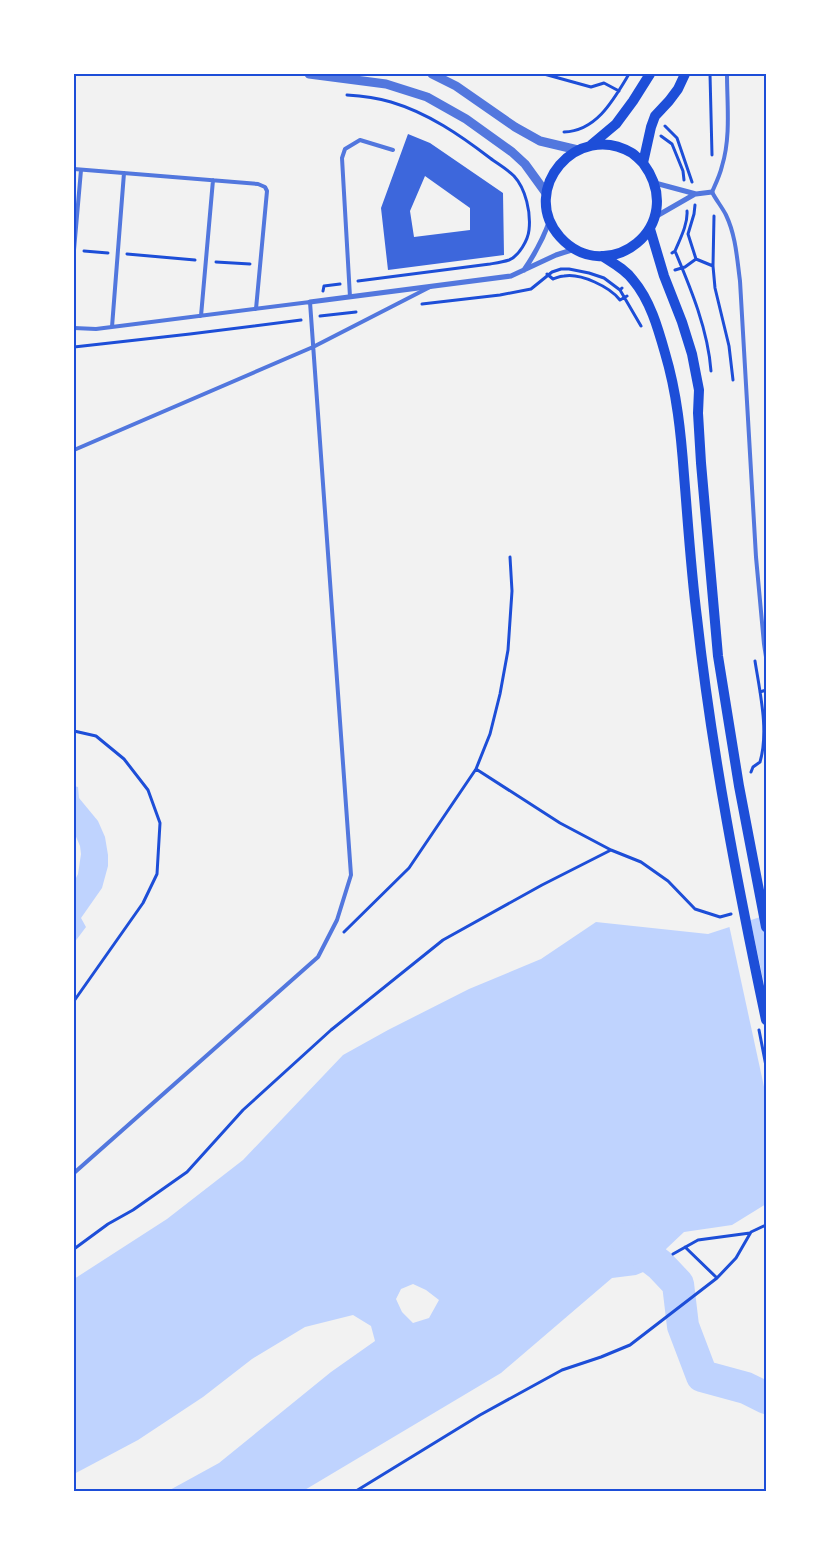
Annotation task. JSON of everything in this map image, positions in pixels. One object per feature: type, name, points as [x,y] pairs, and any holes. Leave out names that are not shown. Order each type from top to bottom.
[{"type":"main road","points":[[590,146],[616,124],[650,74]]},
{"type":"main road","points":[[643,163],[651,127],[658,112],[669,102],[685,74]]},
{"type":"main road","points":[[605,145],[619,147],[643,163],[655,183],[658,204],[650,229],[643,238],[624,252],[602,256],[590,255],[575,249],[560,237],[551,224],[547,209],[546,193],[552,175],[563,160],[578,150],[590,146],[605,145]]},
{"type":"main road","points":[[650,229],[664,276],[692,354],[699,390],[698,413],[701,463],[718,656],[739,786],[766,927]]},
{"type":"main road","points":[[602,256],[620,267],[633,279],[644,297],[656,326],[672,379],[681,436],[699,638],[714,746],[738,885],[766,1020]]},
{"type":"street","points":[[309,74],[386,84],[427,97],[449,108],[512,152],[525,164],[546,193]]},
{"type":"street","points":[[432,74],[456,86],[540,141],[578,150]]},
{"type":"street","points":[[655,183],[696,194],[712,192]]},
{"type":"street","points":[[655,217],[696,194]]},
{"type":"street","points":[[523,270],[536,253],[544,238],[550,219]]},
{"type":"street","points":[[310,302],[511,276],[556,255],[575,249]]},
{"type":"lane","points":[[727,74],[728,109],[725,150],[723,165],[712,192],[726,215],[737,251],[757,571],[766,657]]},
{"type":"lane","points":[[350,297],[342,158],[345,149],[360,140],[393,150]]},
{"type":"lane","points":[[74,169],[258,184],[265,187],[267,191],[256,309]]},
{"type":"lane","points":[[74,250],[82,170]]},
{"type":"lane","points":[[112,327],[124,173]]},
{"type":"lane","points":[[201,316],[214,180]]},
{"type":"lane","points":[[74,450],[313,348],[430,287]]},
{"type":"lane","points":[[74,328],[96,330],[310,302],[351,875],[337,920],[318,957],[74,1173]]},
{"type":"path","points":[[544,74],[591,87],[604,83],[619,91]]},
{"type":"path","points":[[563,132],[572,132],[588,126],[602,113],[629,74]]},
{"type":"path","points":[[322,301],[324,286],[510,260],[522,248],[528,236],[530,223],[527,202],[515,177],[468,141],[435,120],[410,109],[391,102],[346,95]]},
{"type":"path","points":[[611,101],[626,110]]},
{"type":"path","points":[[663,123],[677,138],[696,194],[694,214],[688,234],[696,259],[713,266]]},
{"type":"path","points":[[651,127],[672,144],[684,171],[686,192]]},
{"type":"path","points":[[686,199],[688,215],[674,251],[687,280]]},
{"type":"path","points":[[74,250],[261,265]]},
{"type":"path","points":[[673,271],[684,267],[696,259]]},
{"type":"path","points":[[416,305],[500,295],[531,289],[552,272],[569,269],[604,278],[620,290],[627,284]]},
{"type":"path","points":[[548,275],[552,279],[563,276],[588,280],[603,285],[616,294],[620,300],[632,294]]},
{"type":"path","points":[[715,288],[729,346],[733,382]]},
{"type":"path","points":[[74,347],[296,321],[312,317],[361,311]]},
{"type":"path","points":[[339,936],[409,868],[476,769],[490,734],[508,650],[512,591],[510,558]]},
{"type":"path","points":[[760,692],[766,690]]},
{"type":"path","points":[[74,731],[96,736],[124,759],[148,790],[160,823],[157,874],[143,903],[74,1001]]},
{"type":"path","points":[[476,769],[560,823],[612,850],[641,862],[668,881],[695,909],[720,917],[739,913]]},
{"type":"path","points":[[74,1249],[108,1224],[133,1210],[187,1172],[243,1110],[331,1030],[443,940],[542,885],[612,850]]},
{"type":"path","points":[[673,1254],[698,1240],[751,1232],[766,1226]]},
{"type":"path","points":[[356,1491],[480,1415],[562,1370],[630,1345],[717,1278],[736,1258],[751,1232]]},
{"type":"path","points":[[686,1247],[717,1278]]},
{"type":"water","points":[[74,786],[78,787],[79,798],[98,821],[105,837],[108,866],[102,888],[81,918],[86,927],[74,943],[74,882],[78,874],[81,854],[74,832]]},
{"type":"water","points":[[766,915],[766,1204],[732,1225],[684,1232],[666,1249],[660,1265],[636,1275],[612,1278],[501,1373],[303,1491],[168,1491],[219,1463],[331,1372],[375,1341],[371,1326],[353,1315],[305,1327],[252,1359],[203,1397],[138,1440],[74,1474],[74,1279],[167,1219],[243,1160],[343,1055],[388,1030],[469,989],[541,959],[596,922],[708,934]],"holes":[[[413,1284],[426,1290],[439,1300],[429,1318],[413,1323],[402,1312],[396,1299],[401,1289]]]},
{"type":"pier","points":[[750,918],[766,993],[766,1096],[729,925]]},
{"type":"building","points":[[408,134],[430,143],[503,193],[504,255],[388,270],[381,208]],"holes":[[[425,176],[470,208],[470,230],[414,237],[410,211]]]},
{"type":"waterway","points":[[626,1239],[660,1265],[678,1284],[683,1326],[702,1376],[746,1388],[766,1398]]}]
